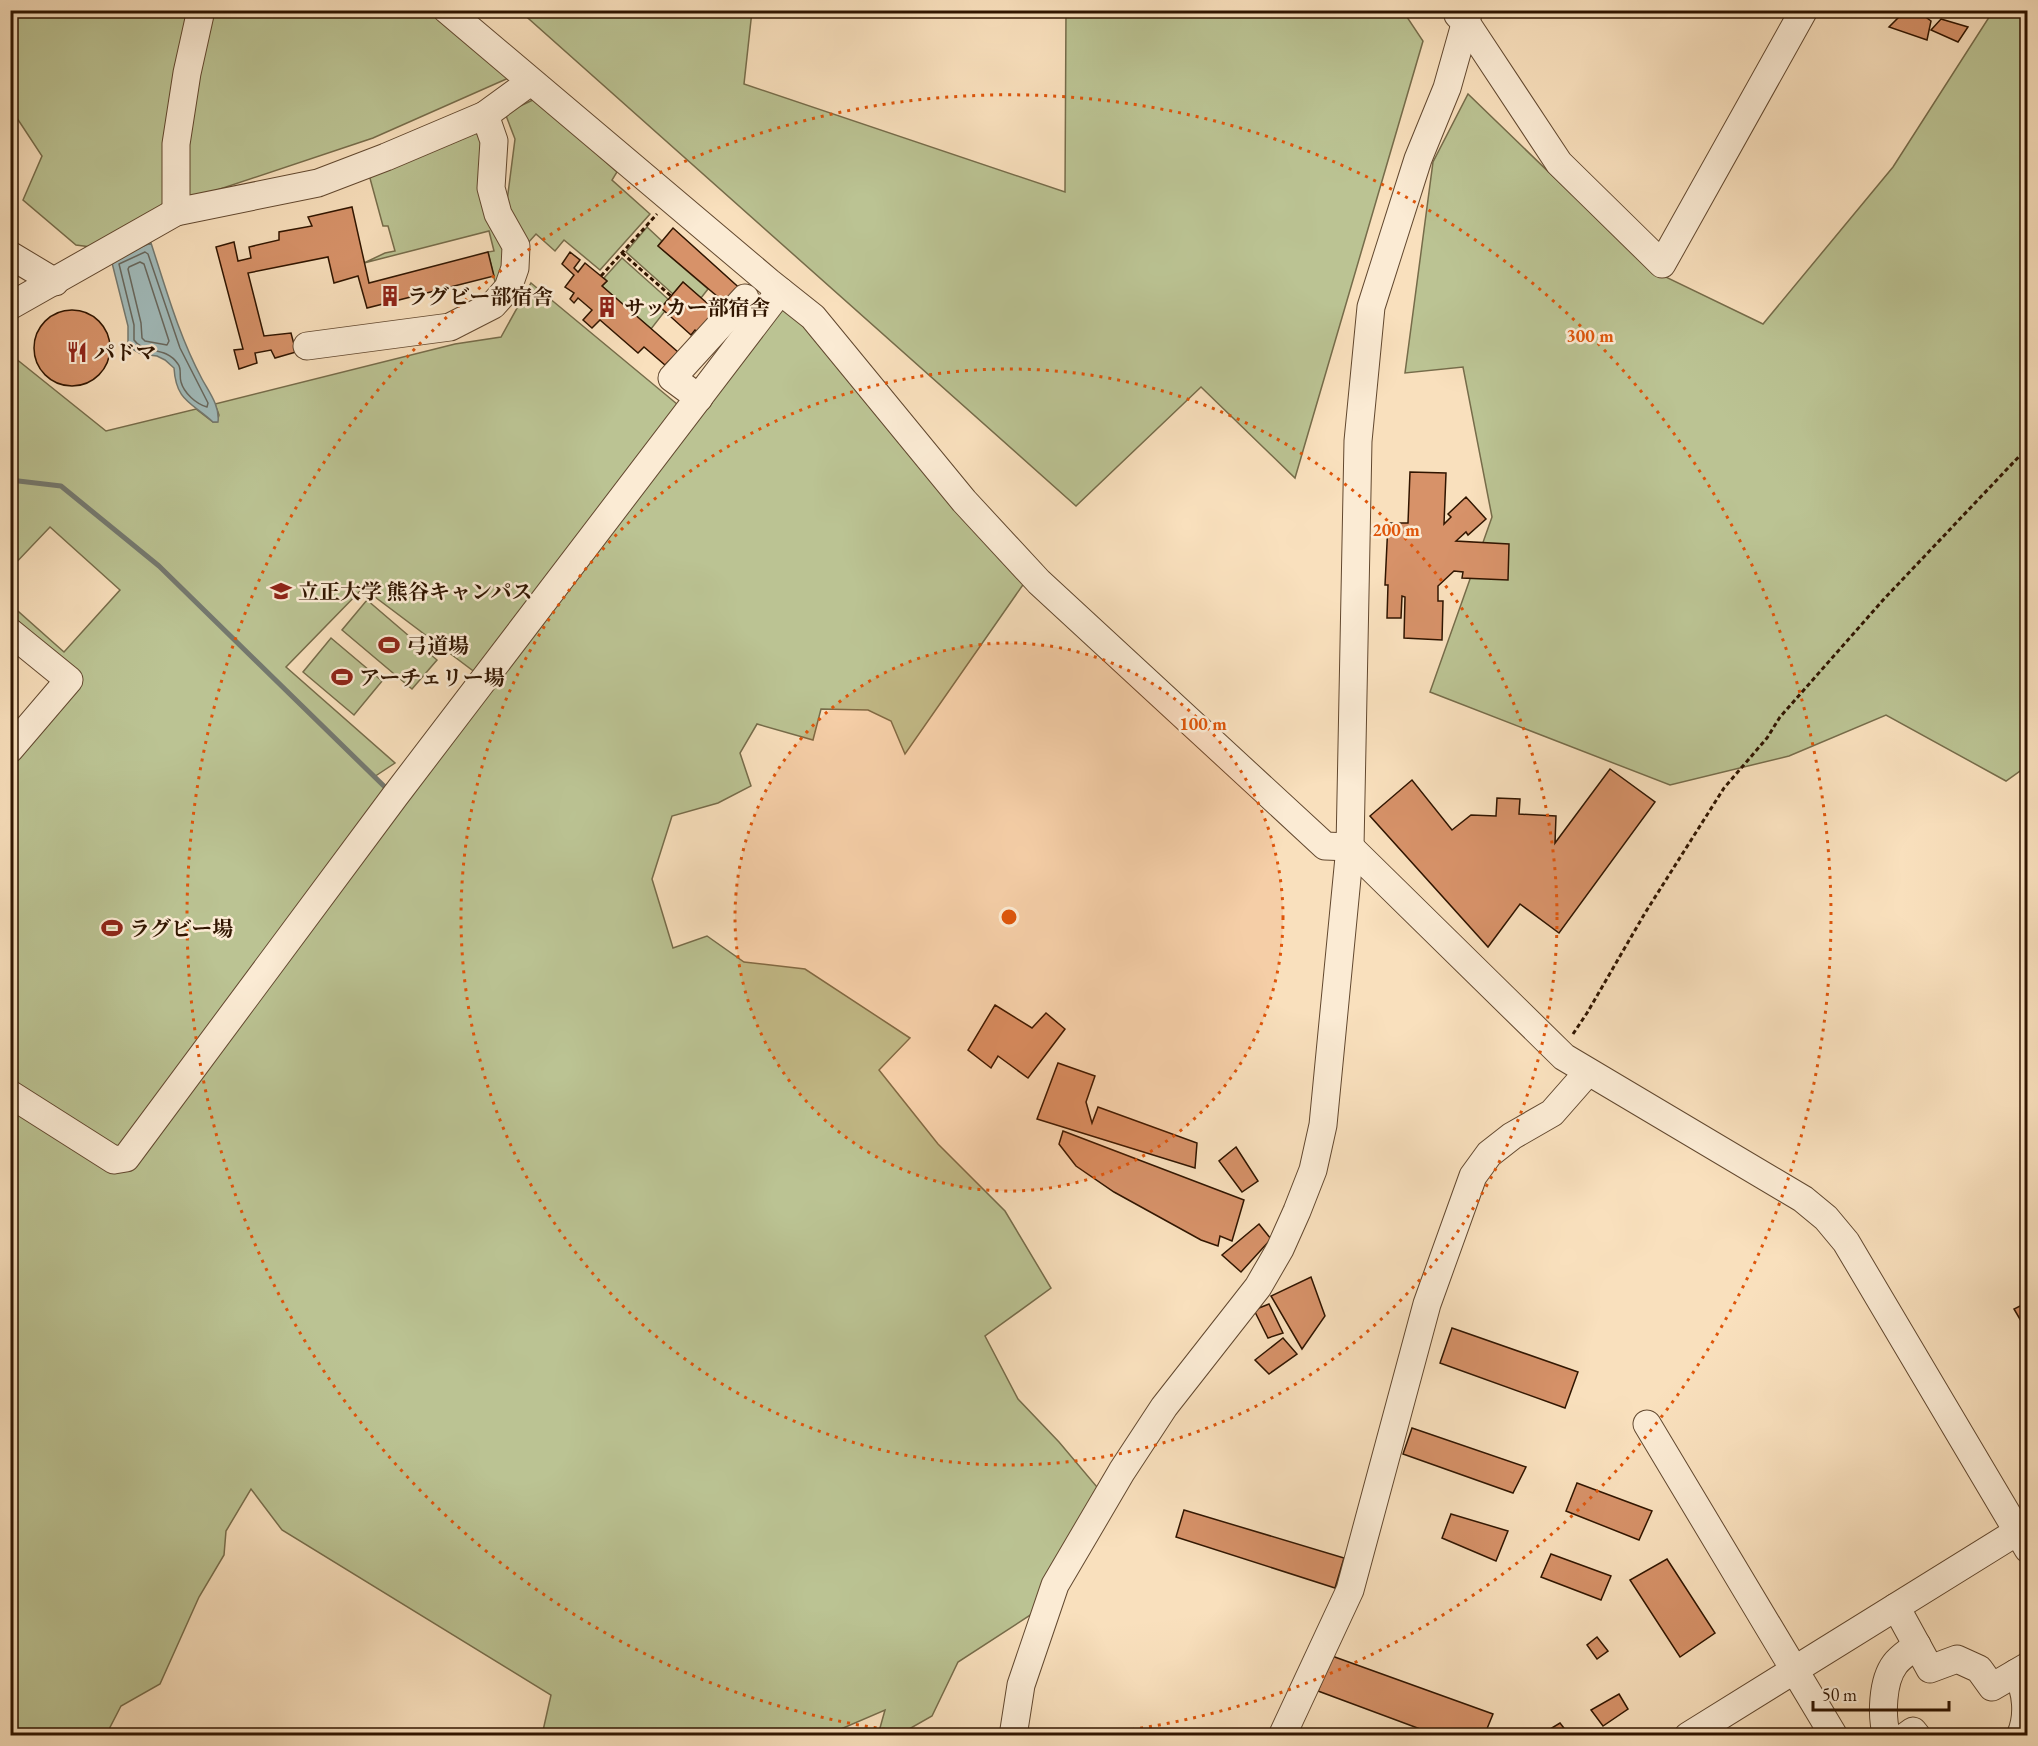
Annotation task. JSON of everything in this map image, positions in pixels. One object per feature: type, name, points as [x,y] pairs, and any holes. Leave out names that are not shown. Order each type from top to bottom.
[{"type":"street","points":[[176,212],[176,144],[187,74],[201,10]]},
{"type":"street","points":[[447,10],[530,82],[813,317],[963,501],[1039,582],[1325,846],[1350,847],[1576,1064],[1803,1199],[1826,1218],[1846,1242],[2024,1535],[1896,1607],[1688,1736]]},
{"type":"street","points":[[1463,15],[1559,163],[1662,264],[1803,10]]},
{"type":"street","points":[[1013,1736],[1022,1684],[1055,1585],[1122,1471],[1164,1407],[1258,1287],[1280,1249],[1313,1170],[1323,1125],[1350,847],[1358,441],[1371,307],[1418,159],[1447,88],[1463,15]]},
{"type":"street","points":[[10,306],[176,212],[318,183],[485,115],[530,82]]},
{"type":"street","points":[[307,346],[450,327],[493,304],[508,288],[515,268],[516,246],[498,214],[491,188],[494,141],[485,115]]},
{"type":"street","points":[[10,255],[55,282]]},
{"type":"street","points":[[10,1094],[114,1160],[126,1158],[395,796],[780,291]]},
{"type":"street","points":[[699,398],[672,378],[745,298]]},
{"type":"street","points":[[10,632],[69,680],[10,749]]},
{"type":"street","points":[[1282,1736],[1350,1590],[1427,1304],[1473,1176],[1489,1154],[1512,1136],[1552,1113],[1576,1064]]},
{"type":"street","points":[[1647,1424],[1834,1736]]},
{"type":"street","points":[[1896,1607],[1930,1669],[1957,1659],[1979,1669],[1992,1687],[2022,1670]]},
{"type":"street","points":[[1887,1736],[1883,1724],[1883,1697],[1894,1665],[1917,1645]]},
{"type":"street","points":[[2020,1736],[2026,1707],[2021,1680],[2022,1670]]},
{"type":"street","points":[[1906,1736],[1913,1731],[1917,1736]]},
{"type":"path","points":[[601,276],[658,213]]},
{"type":"path","points":[[622,253],[670,296]]},
{"type":"path","points":[[1576,1064],[1581,1020],[1724,788],[1767,738],[1780,717],[1877,607],[2028,447]]},
{"type":"green space","points":[[11,11],[448,11],[522,72],[373,138],[166,207],[91,247],[76,245],[23,200],[42,156],[11,109]]},
{"type":"green space","points":[[520,11],[752,11],[744,84],[1065,192],[1066,11],[1403,11],[1423,41],[1295,478],[1201,387],[1076,506]]},
{"type":"green space","points":[[1993,11],[2027,11],[2027,766],[2006,781],[1886,715],[1789,756],[1670,785],[1430,692],[1492,517],[1463,367],[1405,373],[1433,162],[1468,94],[1649,269],[1763,324],[1893,167]]},
{"type":"green space","points":[[535,99],[617,172],[612,180],[650,214],[600,270],[564,240],[555,251],[536,234],[527,244],[506,209],[515,139],[505,113]]},
{"type":"green space","points":[[473,127],[480,139],[510,258],[496,286],[488,252],[494,251],[489,231],[364,263],[395,251],[388,226],[383,226],[368,171]]},
{"type":"green space","points":[[647,227],[662,241],[658,246],[708,289],[701,298],[683,282],[673,294],[626,252]]},
{"type":"green space","points":[[622,258],[668,299],[661,308],[665,311],[651,329],[602,286],[607,281],[604,278]]},
{"type":"green space","points":[[531,283],[683,409],[476,673],[363,588],[286,667],[395,763],[374,777],[392,793],[125,1155],[11,1091],[11,760],[81,675],[11,615],[11,605],[64,652],[120,590],[50,527],[11,568],[10,354],[106,431],[196,409],[213,422],[217,422],[219,415],[215,404],[455,344],[501,337]]},
{"type":"green space","points":[[787,301],[1027,579],[905,754],[891,721],[868,710],[821,709],[813,740],[757,724],[740,753],[751,786],[718,803],[672,816],[652,879],[673,948],[707,936],[744,962],[805,969],[910,1038],[879,1070],[938,1144],[1005,1211],[1051,1288],[985,1336],[1018,1399],[1097,1487],[1035,1612],[958,1662],[932,1716],[909,1729],[907,1735],[878,1735],[885,1710],[827,1735],[542,1735],[551,1695],[282,1530],[251,1489],[226,1531],[224,1555],[199,1597],[160,1684],[121,1706],[106,1735],[11,1735],[10,1103],[115,1167]]},
{"type":"green space","name":"弓道場","points":[[367,600],[437,660],[412,689],[342,630]]},
{"type":"green space","name":"アーチェリー場","points":[[331,638],[382,681],[354,715],[303,672]]},
{"type":"water","points":[[151,243],[186,346],[216,405],[218,422],[213,422],[186,400],[178,388],[174,368],[165,360],[157,356],[141,354],[134,350],[128,342],[128,326],[111,259]]},
{"type":"building","points":[[1906,10],[1916,10],[1931,21],[1927,40],[1889,27]]},
{"type":"building","points":[[1941,19],[1968,27],[1958,42],[1931,30]]},
{"type":"building","name":"ラグビー部宿舎","points":[[352,207],[369,283],[488,252],[494,276],[367,308],[358,276],[334,283],[328,257],[248,273],[264,336],[291,333],[296,352],[275,358],[271,350],[255,353],[257,363],[239,369],[234,350],[243,349],[216,247],[234,242],[238,261],[251,258],[249,247],[279,240],[279,232],[312,226],[308,217]]},
{"type":"building","points":[[673,228],[745,293],[731,308],[658,246]]},
{"type":"building","name":"サッカー部宿舎","points":[[570,252],[580,260],[574,268],[578,272],[585,263],[607,281],[602,286],[678,352],[665,365],[644,347],[638,353],[600,320],[592,328],[583,320],[592,310],[578,298],[574,303],[570,299],[574,293],[565,287],[574,275],[562,264]]},
{"type":"building","points":[[683,282],[715,310],[710,316],[713,318],[699,333],[695,330],[691,335],[661,308]]},
{"type":"building","points":[[65,310],[79,310],[93,316],[104,327],[110,341],[107,363],[99,375],[79,386],[65,386],[51,380],[40,369],[34,355],[34,341],[40,327],[51,316]]},
{"type":"building","points":[[1410,472],[1446,473],[1444,524],[1451,517],[1448,514],[1466,497],[1486,519],[1468,535],[1466,532],[1456,541],[1509,544],[1508,580],[1462,578],[1463,572],[1454,571],[1438,586],[1438,601],[1443,601],[1442,640],[1404,638],[1405,597],[1402,596],[1401,618],[1387,618],[1388,585],[1385,585],[1388,523],[1408,523]]},
{"type":"building","points":[[1610,769],[1655,802],[1559,933],[1520,904],[1488,947],[1370,816],[1412,780],[1452,830],[1471,815],[1496,816],[1497,798],[1520,799],[1519,814],[1556,816],[1555,843]]},
{"type":"building","points":[[995,1005],[1032,1028],[1046,1013],[1065,1029],[1028,1078],[998,1056],[991,1068],[968,1050]]},
{"type":"building","points":[[1058,1063],[1095,1076],[1086,1102],[1092,1123],[1098,1107],[1197,1143],[1195,1168],[1037,1119]]},
{"type":"building","points":[[1063,1131],[1244,1200],[1232,1241],[1220,1236],[1218,1246],[1201,1240],[1114,1192],[1076,1166],[1059,1144]]},
{"type":"building","points":[[1236,1147],[1258,1181],[1242,1192],[1219,1161]]},
{"type":"building","points":[[1259,1224],[1271,1239],[1241,1272],[1222,1255]]},
{"type":"building","points":[[1311,1277],[1325,1316],[1302,1349],[1271,1296]]},
{"type":"building","points":[[2028,1302],[2028,1333],[2014,1309]]},
{"type":"building","points":[[1269,1304],[1283,1333],[1268,1338],[1254,1310]]},
{"type":"building","points":[[1452,1328],[1578,1372],[1565,1408],[1440,1363]]},
{"type":"building","points":[[1283,1338],[1297,1354],[1269,1374],[1255,1360]]},
{"type":"building","points":[[1412,1428],[1526,1467],[1513,1493],[1403,1454]]},
{"type":"building","points":[[1577,1483],[1652,1511],[1639,1540],[1566,1511]]},
{"type":"building","points":[[1184,1510],[1344,1558],[1335,1588],[1176,1537]]},
{"type":"building","points":[[1451,1514],[1508,1531],[1496,1561],[1442,1538]]},
{"type":"building","points":[[1551,1554],[1611,1576],[1601,1600],[1541,1577]]},
{"type":"building","points":[[1667,1559],[1715,1633],[1680,1657],[1630,1580]]},
{"type":"building","points":[[1597,1637],[1608,1651],[1597,1659],[1587,1645]]},
{"type":"building","points":[[1332,1656],[1493,1714],[1484,1736],[1439,1736],[1318,1691]]},
{"type":"building","points":[[1619,1694],[1628,1709],[1603,1726],[1591,1710]]},
{"type":"building","points":[[1560,1723],[1570,1736],[1540,1735]]},
{"type":"waterway","points":[[10,480],[61,486],[159,566],[389,791]]},
{"type":"place","name":"ラグビー部宿舎","points":[[390,296]]},
{"type":"place","name":"サッカー部宿舎","points":[[607,307]]},
{"type":"place","name":"パドマ","points":[[77,352]]},
{"type":"place","name":"立正大学 熊谷キャンパス","points":[[281,591]]},
{"type":"place","name":"弓道場","points":[[389,645]]},
{"type":"place","name":"アーチェリー場","points":[[342,677]]},
{"type":"place","name":"ラグビー場","points":[[112,928]]}]
